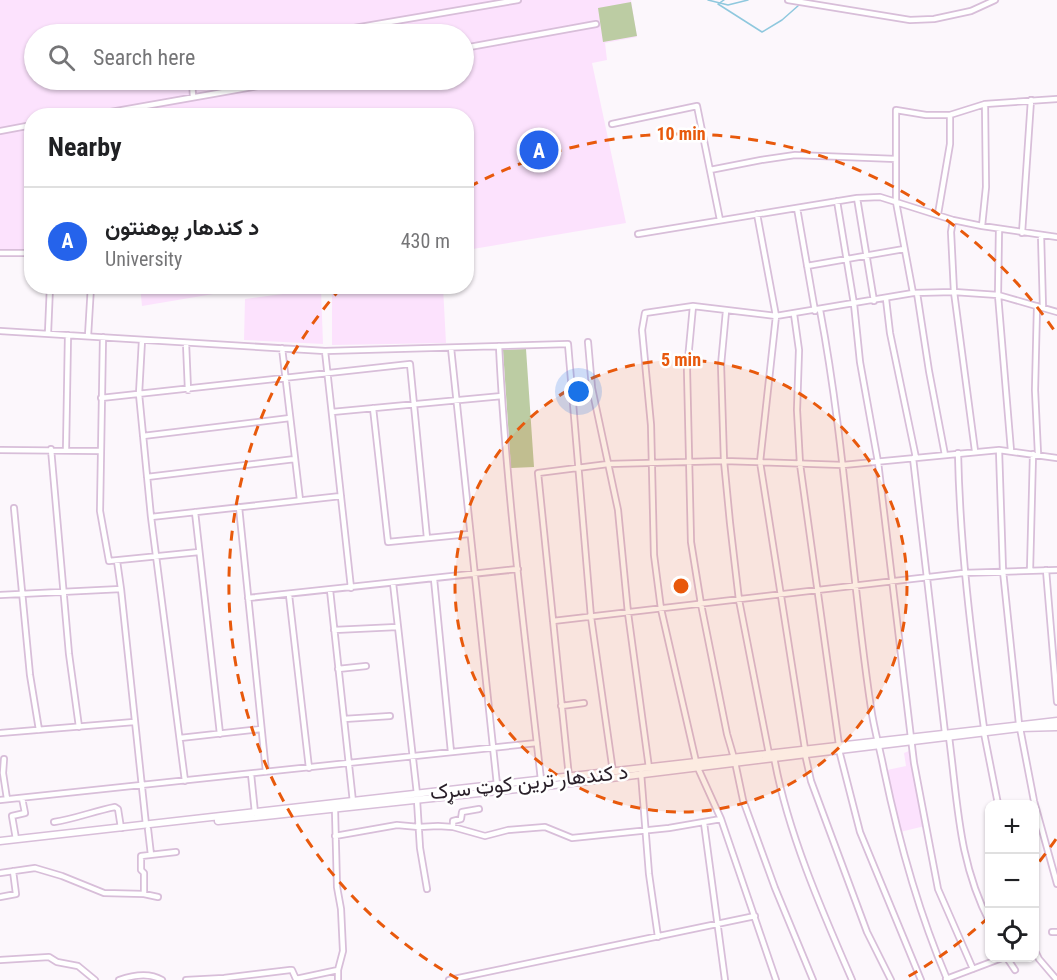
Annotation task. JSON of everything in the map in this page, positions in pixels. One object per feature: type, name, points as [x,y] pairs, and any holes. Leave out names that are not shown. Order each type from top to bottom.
[{"type":"main road","name":"د کندهار ترين کوټ سړک","points":[[255,815],[335,810],[498,785],[540,780],[550,782],[569,777],[805,752],[1057,721]]},
{"type":"main road","name":"د کندهار ترين کوټ سړک","points":[[1020,726],[1057,727]]},
{"type":"main road","name":"د کندهار ترين کوټ سړک","points":[[0,843],[353,802],[641,773],[696,764]]},
{"type":"main road","name":"د کندهار ترين کوټ سړک","points":[[0,843],[16,839],[147,827]]},
{"type":"street","points":[[378,24],[518,0]]},
{"type":"street","points":[[788,0],[910,20],[934,19],[971,10],[995,0]]},
{"type":"street","points":[[474,46],[596,24]]},
{"type":"street","points":[[193,90],[194,97]]},
{"type":"street","points":[[133,108],[234,90]]},
{"type":"street","points":[[945,455],[896,202],[896,110],[926,115],[950,115],[985,104],[1057,99]]},
{"type":"street","points":[[1022,232],[1030,100]]},
{"type":"street","points":[[982,226],[986,187],[985,104]]},
{"type":"street","points":[[612,124],[697,106],[720,220]]},
{"type":"street","points":[[938,214],[950,144],[950,115]]},
{"type":"street","points":[[0,131],[24,126]]},
{"type":"street","points":[[710,170],[795,155],[896,159]]},
{"type":"street","points":[[638,234],[856,198],[880,197],[953,220],[1057,237]]},
{"type":"street","points":[[856,198],[874,301]]},
{"type":"street","points":[[837,201],[854,304],[860,362],[878,462],[911,739],[938,889],[973,969]]},
{"type":"street","points":[[797,208],[807,266],[831,368],[871,710],[906,867],[930,940],[946,979],[990,962]]},
{"type":"street","points":[[757,214],[776,316],[760,462],[805,752],[811,781],[867,932],[891,980]]},
{"type":"street","points":[[953,220],[951,232],[954,292],[975,451]]},
{"type":"street","points":[[999,229],[998,296],[1011,451]]},
{"type":"street","points":[[1030,571],[1036,454],[1035,390],[1041,235]]},
{"type":"street","points":[[807,266],[904,249]]},
{"type":"street","points":[[0,253],[24,253]]},
{"type":"street","points":[[776,980],[721,819],[696,764],[661,609],[654,555],[652,464],[642,330],[645,312],[693,306],[776,316],[915,293],[954,292],[998,296],[1057,312]]},
{"type":"street","points":[[48,333],[50,294]]},
{"type":"street","points":[[88,336],[91,294]]},
{"type":"street","points":[[886,299],[890,333],[915,458],[927,578],[962,846],[978,900],[985,913]]},
{"type":"street","points":[[693,306],[687,370],[691,542],[701,604],[743,800],[775,888],[813,980]]},
{"type":"street","points":[[726,311],[721,365],[724,461],[739,600],[771,755],[792,825],[852,980]]},
{"type":"street","points":[[794,314],[799,350],[797,410],[800,464],[839,748],[860,832],[921,980]]},
{"type":"street","points":[[0,331],[325,351],[568,344],[591,617],[614,772]]},
{"type":"street","points":[[66,450],[68,335]]},
{"type":"street","points":[[103,337],[100,451],[102,521],[109,561],[199,552]]},
{"type":"street","points":[[142,340],[140,394],[143,436],[151,517],[185,781]]},
{"type":"street","points":[[588,342],[592,388],[618,510],[628,613],[649,768]]},
{"type":"street","points":[[186,343],[188,390]]},
{"type":"street","points":[[499,346],[518,569],[540,780]]},
{"type":"street","points":[[282,348],[300,500]]},
{"type":"street","points":[[450,348],[492,748],[498,785]]},
{"type":"street","points":[[325,351],[351,588]]},
{"type":"street","points":[[101,398],[410,364],[427,538]]},
{"type":"street","points":[[332,412],[502,396]]},
{"type":"street","points":[[373,408],[388,542],[469,534]]},
{"type":"street","points":[[143,436],[290,418]]},
{"type":"street","points":[[51,449],[69,654],[79,727]]},
{"type":"street","points":[[0,450],[100,451]]},
{"type":"street","points":[[999,450],[1003,570],[1020,726],[1034,801],[1057,884]]},
{"type":"street","points":[[569,777],[538,473],[608,464],[724,461],[843,465],[999,450],[1057,458]]},
{"type":"street","points":[[958,453],[963,573],[984,730],[997,800]]},
{"type":"street","points":[[147,477],[295,459]]},
{"type":"street","points":[[151,517],[341,496]]},
{"type":"street","points":[[239,507],[266,772]]},
{"type":"street","points":[[14,508],[30,675],[39,730]]},
{"type":"street","points":[[195,512],[220,734]]},
{"type":"street","points":[[117,561],[141,786],[151,855]]},
{"type":"street","points":[[248,598],[518,569]]},
{"type":"street","points":[[1046,570],[1057,702]]},
{"type":"street","points":[[553,621],[963,573],[1057,570]]},
{"type":"street","points":[[434,579],[451,752]]},
{"type":"street","points":[[393,584],[417,797],[420,848],[427,890]]},
{"type":"street","points":[[0,595],[120,589]]},
{"type":"street","points":[[330,590],[353,802]]},
{"type":"street","points":[[289,595],[309,768]]},
{"type":"street","points":[[334,630],[398,627]]},
{"type":"street","points":[[339,669],[366,666]]},
{"type":"street","points":[[561,706],[584,703]]},
{"type":"street","points":[[344,719],[390,716]]},
{"type":"street","points":[[0,733],[134,722]]},
{"type":"street","points":[[180,738],[261,729]]},
{"type":"street","points":[[0,800],[537,743]]},
{"type":"street","points":[[4,759],[3,773],[7,799]]},
{"type":"street","points":[[641,773],[649,874],[658,937]]},
{"type":"street","points":[[251,774],[255,815]]},
{"type":"street","points":[[16,839],[12,816],[25,813],[22,798]]},
{"type":"street","points":[[54,822],[116,807],[121,828]]},
{"type":"street","points":[[453,827],[453,821],[461,819],[462,812],[478,809]]},
{"type":"street","points":[[335,810],[337,887],[341,909],[343,951],[338,980]]},
{"type":"street","points":[[335,836],[397,825],[453,827],[485,836],[508,830],[545,827],[572,838],[645,831],[721,819]]},
{"type":"street","points":[[704,823],[725,980]]},
{"type":"street","points":[[144,894],[141,856],[176,852]]},
{"type":"street","points":[[0,873],[35,868],[104,893],[144,894],[158,897]]},
{"type":"street","points":[[0,897],[16,894],[13,871]]},
{"type":"street","points":[[449,980],[755,916]]},
{"type":"street","points":[[0,960],[49,957],[57,962],[78,966],[95,980]]},
{"type":"street","points":[[1039,959],[1057,980]]},
{"type":"street","points":[[1010,962],[1015,970]]},
{"type":"street","points":[[186,980],[225,979],[290,969],[296,978],[338,970]]},
{"type":"street","points":[[119,980],[131,976],[154,975],[162,980]]},
{"type":"shaded area","points":[[0,0],[631,0],[637,37],[605,43],[607,60],[592,63],[626,223],[474,249],[474,108],[24,108],[24,251],[0,250]]},
{"type":"shaded area","points":[[141,294],[213,294],[142,306]]},
{"type":"shaded area","points":[[283,294],[321,294],[323,344],[244,340],[245,299]]},
{"type":"shaded area","points":[[332,294],[443,294],[446,343],[332,345]]},
{"type":"shaded area","points":[[909,751],[925,826],[900,832],[887,770],[906,766],[904,753]]},
{"type":"green space","points":[[631,2],[637,36],[603,42],[598,8]]},
{"type":"green space","points":[[526,349],[534,467],[511,468],[503,350]]},
{"type":"waterway","points":[[708,0],[728,5],[748,0]]},
{"type":"waterway","points":[[724,0],[718,4],[762,32],[782,20],[799,5]]},
{"type":"place","name":"د کندهار پوهنتون","points":[[539,150]]}]
